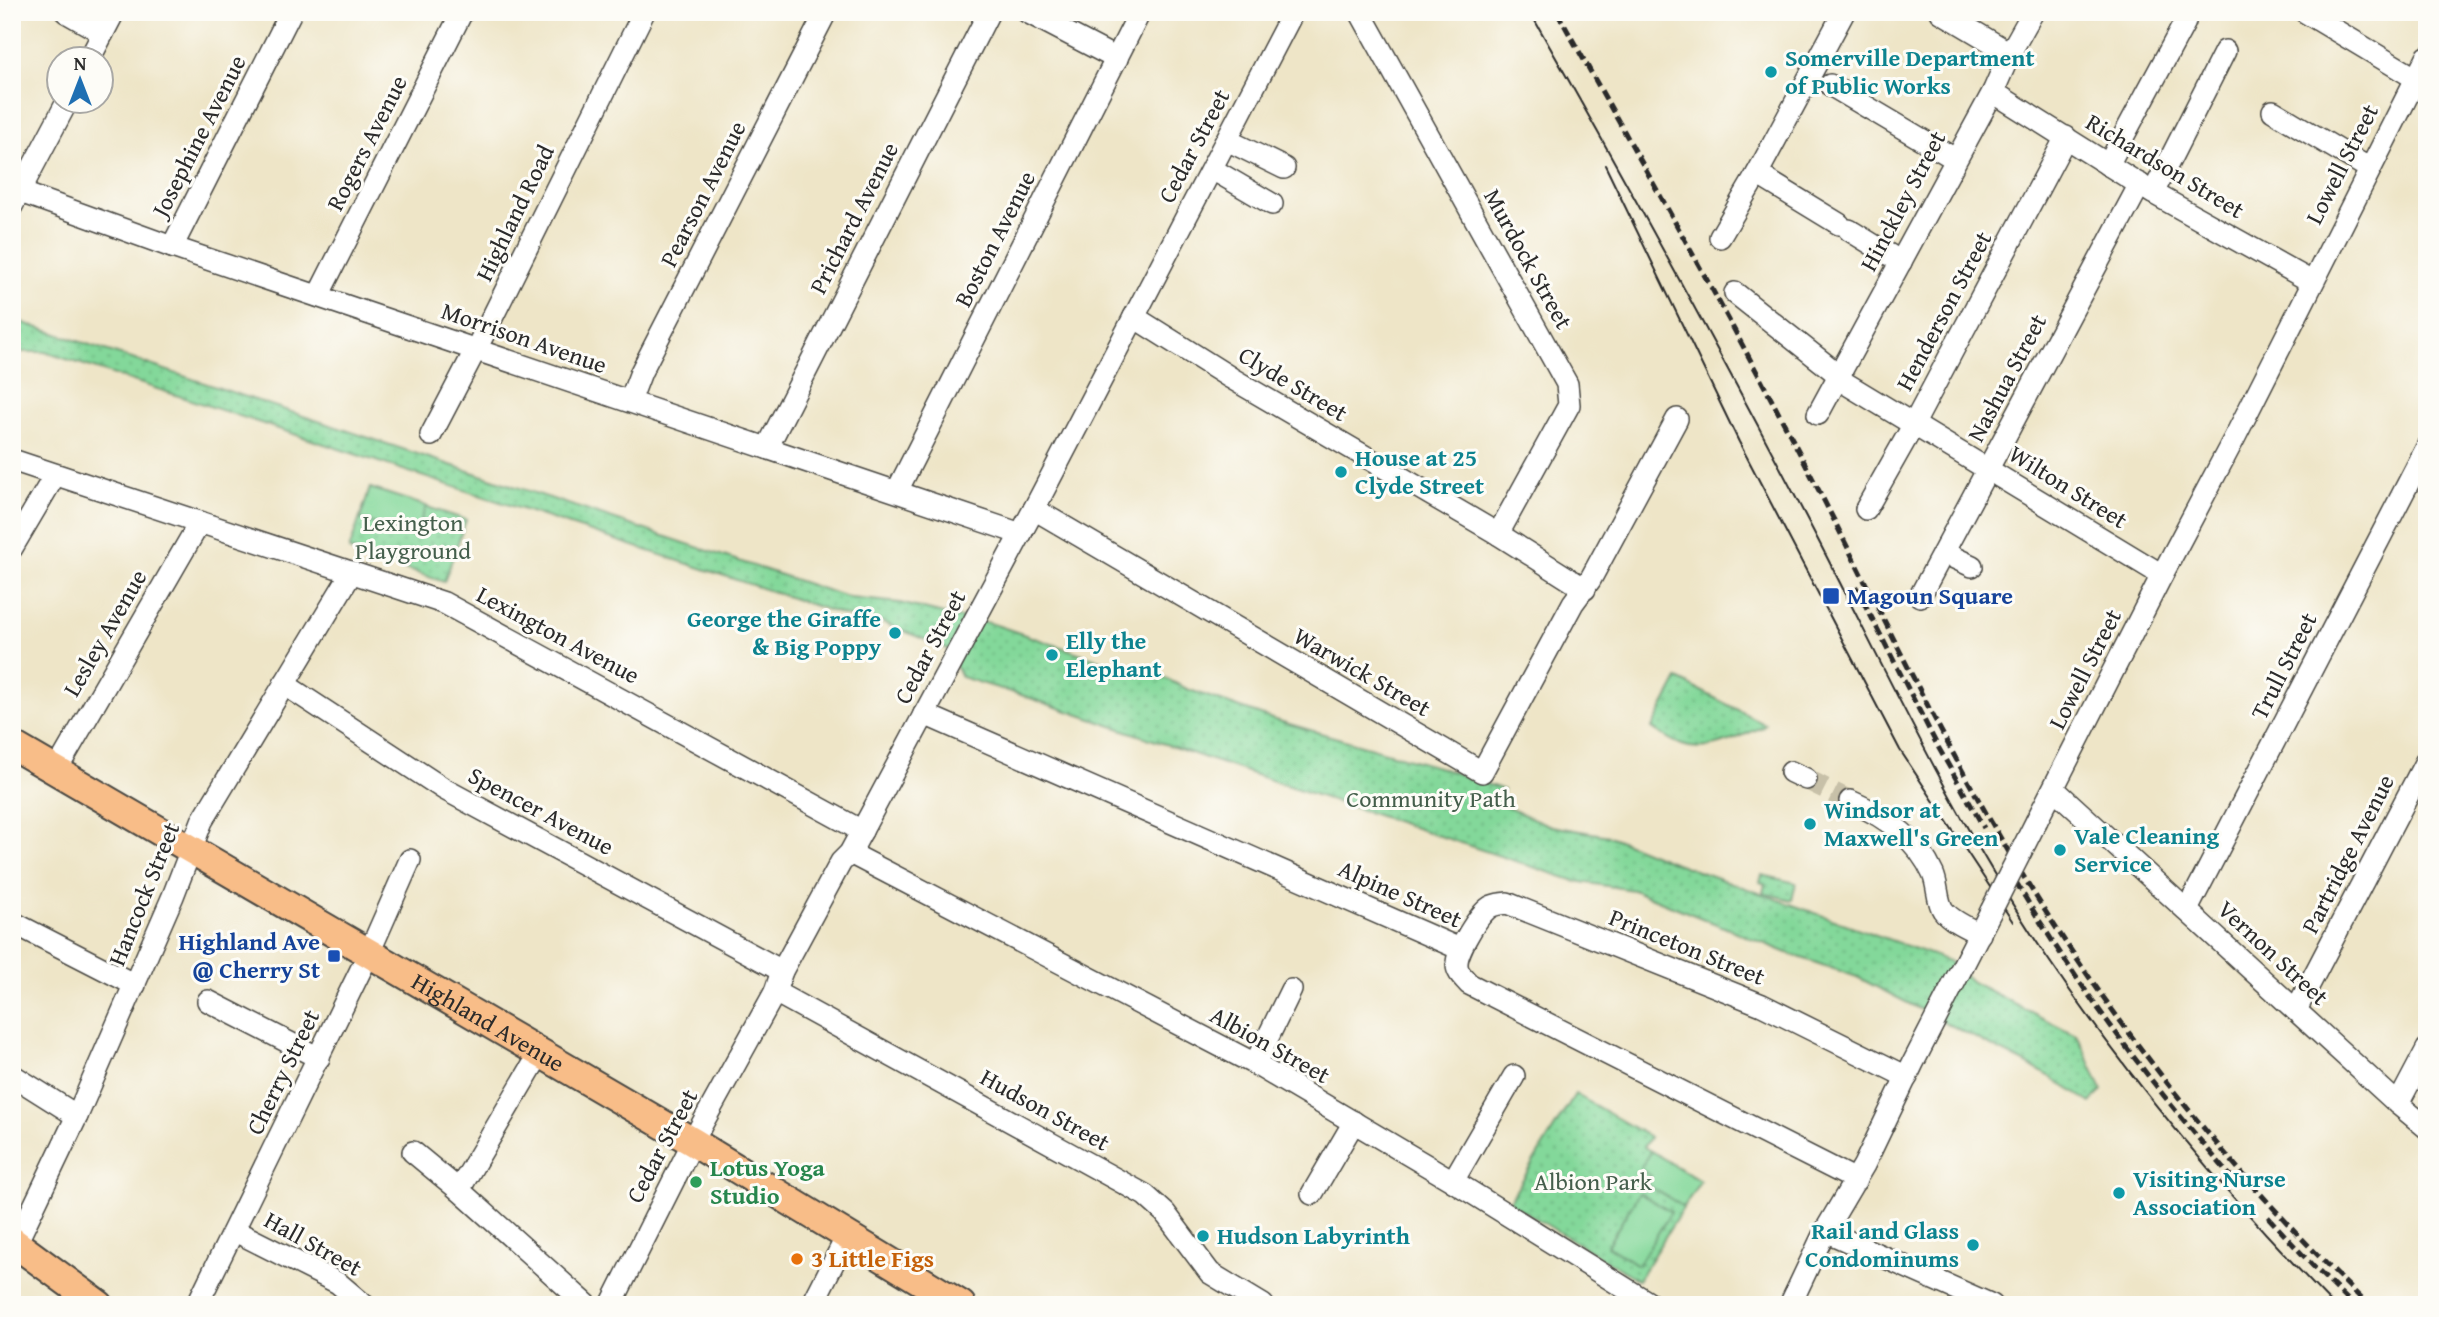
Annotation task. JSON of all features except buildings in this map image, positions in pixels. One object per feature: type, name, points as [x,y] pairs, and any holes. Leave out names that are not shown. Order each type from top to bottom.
[{"type":"main road","name":"Highland Avenue","points":[[12,745],[693,1142],[961,1305]]},
{"type":"main road","points":[[14,1245],[99,1305]]},
{"type":"street","points":[[66,12],[103,33]]},
{"type":"street","points":[[96,46],[114,12]]},
{"type":"street","name":"Josephine Avenue","points":[[172,247],[291,12]]},
{"type":"street","name":"Rogers Avenue","points":[[318,296],[462,12]]},
{"type":"street","name":"Highland Road","points":[[430,435],[644,12]]},
{"type":"street","name":"Pearson Avenue","points":[[630,401],[641,372],[826,12]]},
{"type":"street","name":"Prichard Avenue","points":[[766,448],[989,12]]},
{"type":"street","points":[[1027,12],[1117,59]]},
{"type":"street","name":"Boston Avenue","points":[[897,491],[1140,12]]},
{"type":"street","name":"Cedar Street","points":[[611,1305],[693,1142],[775,992],[782,971],[841,862],[850,853],[1021,534],[1293,12]]},
{"type":"street","name":"Murdock Street","points":[[1360,12],[1567,384],[1569,405],[1498,534]]},
{"type":"street","points":[[1720,237],[1844,12]]},
{"type":"street","points":[[1941,12],[2010,53]]},
{"type":"street","name":"Hinckley Street","points":[[1818,414],[1993,93],[2010,53],[2033,12]]},
{"type":"street","points":[[2305,12],[2415,78]]},
{"type":"street","points":[[2108,165],[2185,22]]},
{"type":"street","name":"Nashua Street","points":[[1920,596],[1988,469],[2041,388],[2146,189],[2225,51]]},
{"type":"street","name":"Lowell Street","points":[[1790,1305],[1825,1231],[1856,1180],[2427,57]]},
{"type":"street","points":[[1830,85],[1955,159]]},
{"type":"street","name":"Richardson Street","points":[[1993,93],[2146,189],[2312,282]]},
{"type":"street","points":[[2273,111],[2370,167]]},
{"type":"street","points":[[15,196],[60,116]]},
{"type":"street","name":"Henderson Street","points":[[1866,509],[2066,137]]},
{"type":"street","points":[[1227,140],[1284,167]]},
{"type":"street","points":[[1212,169],[1272,204]]},
{"type":"street","points":[[1757,174],[1901,262]]},
{"type":"street","name":"Morrison Avenue","points":[[15,196],[1021,534]]},
{"type":"street","name":"Wilton Street","points":[[1735,293],[1840,376],[1845,383],[2162,575]]},
{"type":"street","name":"Clyde Street","points":[[1134,317],[1231,378],[1498,534],[1585,589]]},
{"type":"street","points":[[1585,589],[1677,419]]},
{"type":"street","name":"Trull Street","points":[[2187,910],[2427,447]]},
{"type":"street","name":"Lexington Avenue","points":[[12,460],[444,603],[862,831]]},
{"type":"street","points":[[12,548],[55,475]]},
{"type":"street","name":"Warwick Street","points":[[1034,509],[1482,772],[1573,603],[1585,589]]},
{"type":"street","name":"Lesley Avenue","points":[[56,771],[200,522]]},
{"type":"street","points":[[1944,553],[1972,566]]},
{"type":"street","name":"Hancock Street","points":[[14,1245],[77,1116],[173,896],[202,821],[352,572]]},
{"type":"street","name":"Spencer Avenue","points":[[284,684],[444,789],[782,971]]},
{"type":"street","name":"Alpine Street","points":[[924,714],[1460,949],[1457,965],[1460,974],[1469,984],[1856,1180]]},
{"type":"street","name":"Partridge Avenue","points":[[2296,1010],[2427,759]]},
{"type":"street","name":"Vernon Street","points":[[2054,789],[2427,1128]]},
{"type":"street","points":[[1850,801],[1877,814],[1911,840],[1934,875],[1942,909],[1953,919],[1980,934]]},
{"type":"street","name":"Albion Street","points":[[850,853],[1255,1064],[1453,1181],[1647,1304]]},
{"type":"street","name":"Cherry Street","points":[[197,1305],[319,1058],[411,860]]},
{"type":"street","name":"Princeton Street","points":[[1460,949],[1480,917],[1491,906],[1507,904],[1762,1005],[1907,1077]]},
{"type":"street","points":[[12,922],[135,985]]},
{"type":"street","points":[[1255,1064],[1291,990]]},
{"type":"street","name":"Hudson Street","points":[[775,992],[1144,1195],[1165,1213],[1210,1273],[1263,1305]]},
{"type":"street","points":[[208,1001],[319,1058]]},
{"type":"street","points":[[2398,1104],[2427,1049]]},
{"type":"street","points":[[459,1190],[540,1053]]},
{"type":"street","points":[[12,1075],[77,1116]]},
{"type":"street","points":[[1453,1181],[1514,1076]]},
{"type":"street","points":[[1312,1194],[1354,1122]]},
{"type":"street","points":[[413,1152],[587,1305]]},
{"type":"street","name":"Hall Street","points":[[235,1231],[338,1283],[363,1305]]},
{"type":"street","points":[[1825,1231],[1992,1305]]},
{"type":"street","points":[[812,1305],[847,1236]]},
{"type":"green space","name":"Community Path","points":[[12,319],[850,598],[900,603],[990,623],[1120,667],[1165,678],[1187,689],[1272,719],[1441,768],[1504,790],[1499,804],[1551,826],[1609,836],[1670,861],[1949,961],[1972,982],[2078,1036],[2102,1090],[2091,1103],[2044,1073],[1857,977],[1790,954],[1633,890],[1575,881],[961,677],[948,649],[877,620],[852,618],[45,352],[20,352],[12,359]]},
{"type":"green space","name":"Lexington Playground","points":[[370,488],[466,520],[444,582],[349,550]]},
{"type":"green space","points":[[370,488],[426,506],[415,537],[360,519]]},
{"type":"green space","points":[[1678,679],[1765,724],[1713,746],[1692,747],[1674,742],[1652,728]]},
{"type":"green space","points":[[1762,875],[1796,883],[1792,900],[1763,893],[1765,884],[1760,882]]},
{"type":"green space","name":"Albion Park","points":[[1575,1094],[1650,1137],[1644,1147],[1700,1181],[1638,1280],[1509,1202]]},
{"type":"green space","points":[[1651,1151],[1700,1181],[1684,1207],[1646,1184],[1651,1176],[1640,1169]]},
{"type":"green space","points":[[1639,1193],[1671,1212],[1638,1265],[1607,1246]]},
{"type":"tunnel","points":[[1806,779],[1850,801]]},
{"type":"tram line","points":[[1530,12],[1712,340],[1954,803],[2014,906],[2078,1003],[2146,1093],[2255,1222],[2333,1305]]},
{"type":"tram line","points":[[1605,165],[1739,442],[1900,750],[2013,922]]},
{"type":"railway","points":[[1557,12],[1760,378],[1951,750],[2048,916],[2088,976],[2174,1092],[2267,1201],[2368,1305]]},
{"type":"railway","points":[[1856,587],[1937,745],[1984,828]]},
{"type":"railway","points":[[2016,882],[2065,961],[2118,1036],[2175,1110],[2235,1181]]},
{"type":"railway","points":[[2268,1217],[2353,1305]]},
{"type":"place","name":"Somerville Department of Public Works","points":[[1771,72]]},
{"type":"place","name":"House at 25 Clyde Street","points":[[1341,472]]},
{"type":"place","name":"Magoun Square","points":[[1831,596]]},
{"type":"place","name":"George the Giraffe & Big Poppy","points":[[895,633]]},
{"type":"place","name":"Elly the Elephant","points":[[1052,655]]},
{"type":"place","name":"Windsor at Maxwell's Green","points":[[1810,824]]},
{"type":"place","name":"Vale Cleaning Service","points":[[2060,850]]},
{"type":"place","name":"Highland Ave @ Cherry St","points":[[334,956]]},
{"type":"place","name":"Lotus Yoga Studio","points":[[696,1182]]},
{"type":"place","name":"Visiting Nurse Association","points":[[2119,1193]]},
{"type":"place","name":"Hudson Labyrinth","points":[[1203,1236]]},
{"type":"place","name":"Rail and Glass Condominums","points":[[1973,1245]]},
{"type":"place","name":"3 Little Figs","points":[[797,1259]]}]
